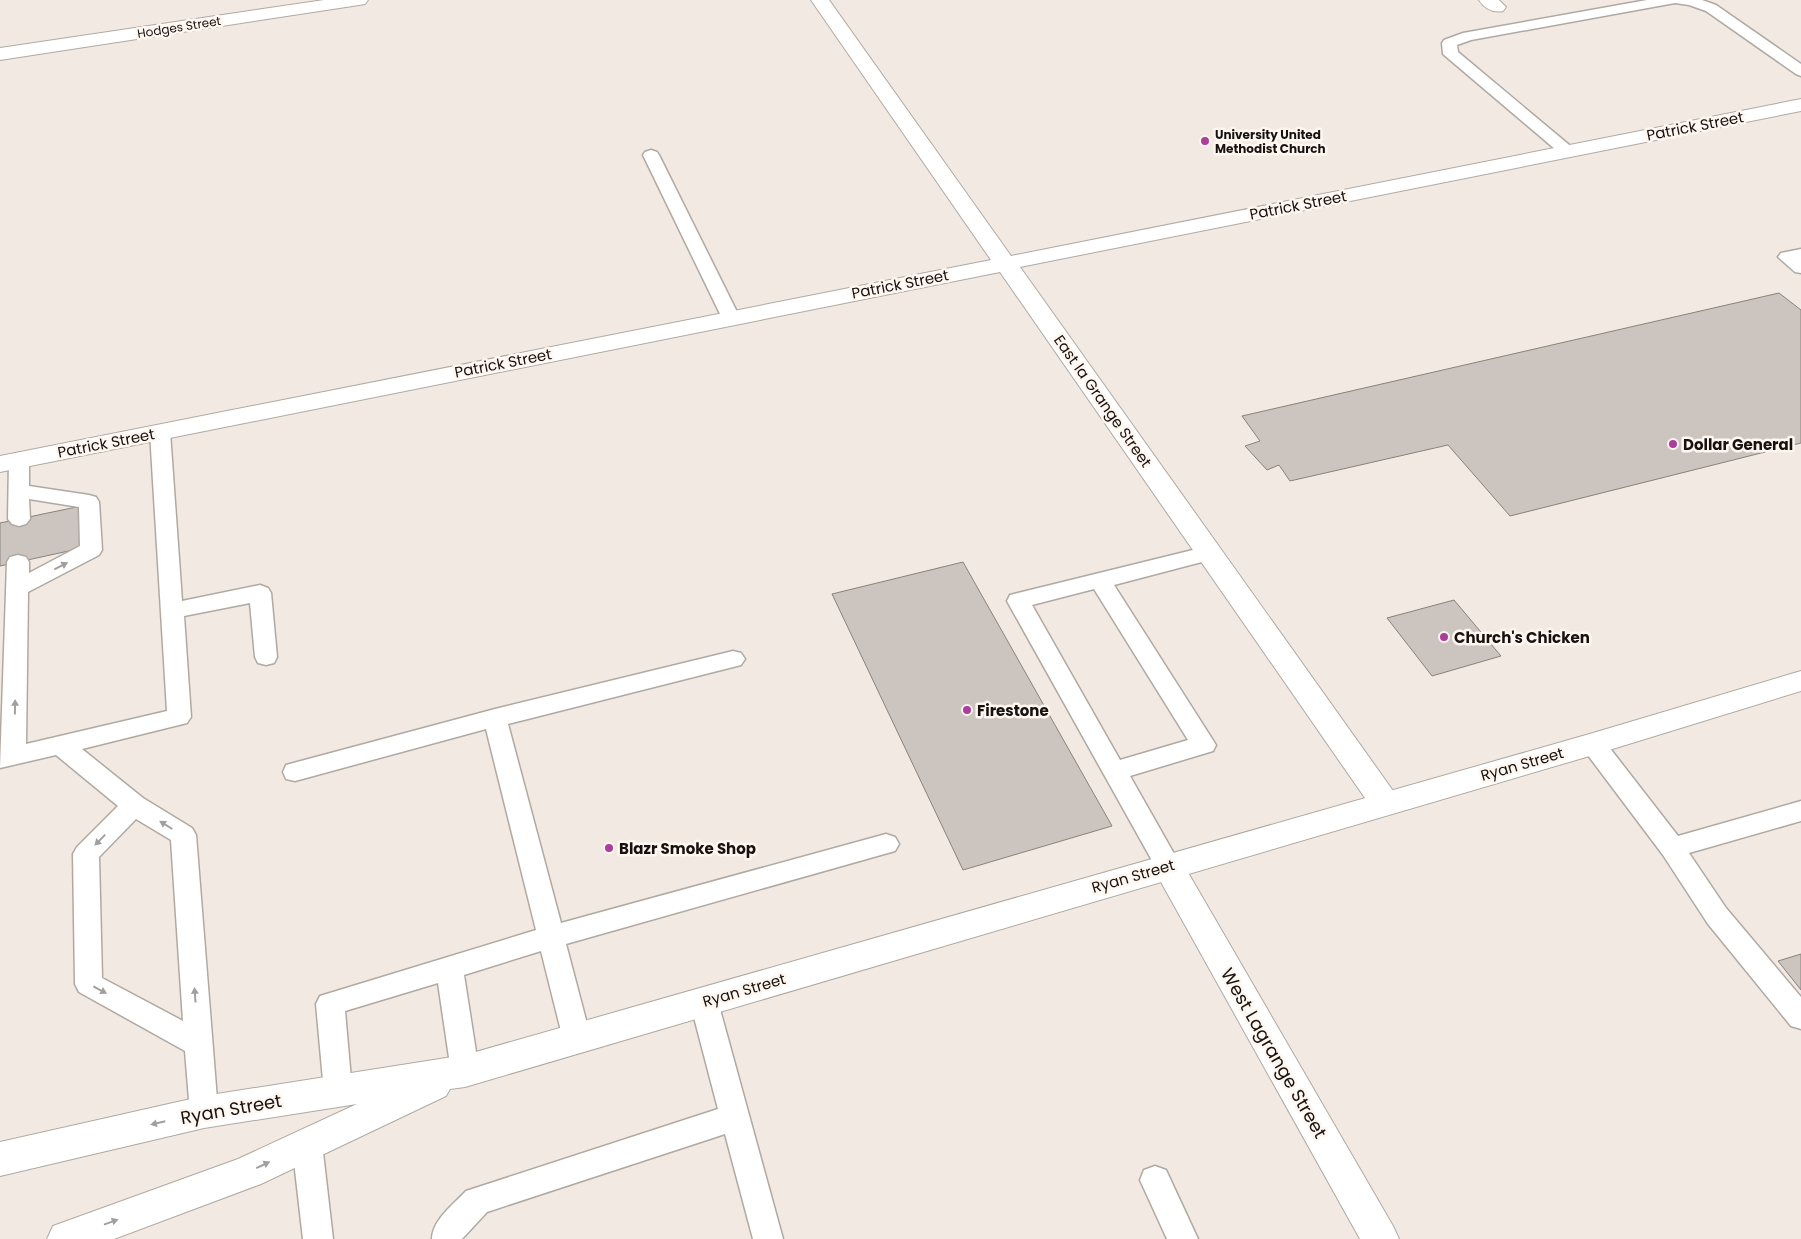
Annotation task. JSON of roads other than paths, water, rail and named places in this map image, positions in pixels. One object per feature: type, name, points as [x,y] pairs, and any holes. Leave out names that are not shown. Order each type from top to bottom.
[{"type":"street","name":"Hodges Street","points":[[0,54],[359,0]]},
{"type":"street","name":"East la Grange Street","points":[[820,0],[1385,803]]},
{"type":"street","name":"Patrick Street","points":[[9,462],[1801,106]]},
{"type":"street","name":"Ryan Street","points":[[0,1159],[204,1112],[465,1071],[1594,744],[1801,682]]},
{"type":"street","name":"West Lagrange Street","points":[[1168,866],[1380,1239]]},
{"type":"street","name":"Ryan Street","points":[[66,1239],[248,1172],[465,1071]]},
{"type":"lane","points":[[1568,152],[1451,54],[1449,43],[1468,36],[1671,0]]},
{"type":"lane","points":[[1680,0],[1691,1],[1711,8],[1801,71]]},
{"type":"lane","points":[[651,155],[731,318]]},
{"type":"lane","points":[[1801,254],[1787,257],[1801,268]]},
{"type":"lane","points":[[18,562],[7,758],[179,718],[160,432]]},
{"type":"lane","points":[[9,462],[19,491],[19,519]]},
{"type":"lane","points":[[17,588],[91,550],[89,502],[19,491]]},
{"type":"lane","points":[[1168,866],[1018,601],[1209,553]]},
{"type":"lane","points":[[1100,580],[1204,745],[1114,771]]},
{"type":"lane","points":[[171,611],[260,593],[266,657]]},
{"type":"lane","points":[[295,772],[496,718],[733,658]]},
{"type":"lane","points":[[496,718],[577,1039]]},
{"type":"lane","points":[[1594,744],[1672,848],[1717,916],[1801,1016]]},
{"type":"lane","points":[[60,745],[134,805],[183,836],[204,1112]]},
{"type":"lane","points":[[134,805],[86,854],[89,984],[199,1044]]},
{"type":"lane","points":[[1672,848],[1801,811]]},
{"type":"lane","points":[[338,1091],[330,1004],[551,937],[886,844]]},
{"type":"lane","points":[[449,968],[465,1071]]},
{"type":"lane","points":[[704,1002],[768,1239]]},
{"type":"lane","points":[[447,1239],[447,1233],[477,1201],[735,1117]]},
{"type":"lane","points":[[307,1144],[318,1239]]},
{"type":"lane","points":[[1155,1180],[1183,1239]]},
{"type":"place","name":"University United Methodist Church","points":[[1205,141]]},
{"type":"place","name":"Dollar General","points":[[1673,444]]},
{"type":"place","name":"Church's Chicken","points":[[1444,637]]},
{"type":"place","name":"Firestone","points":[[967,710]]},
{"type":"place","name":"Blazr Smoke Shop","points":[[609,848]]}]
